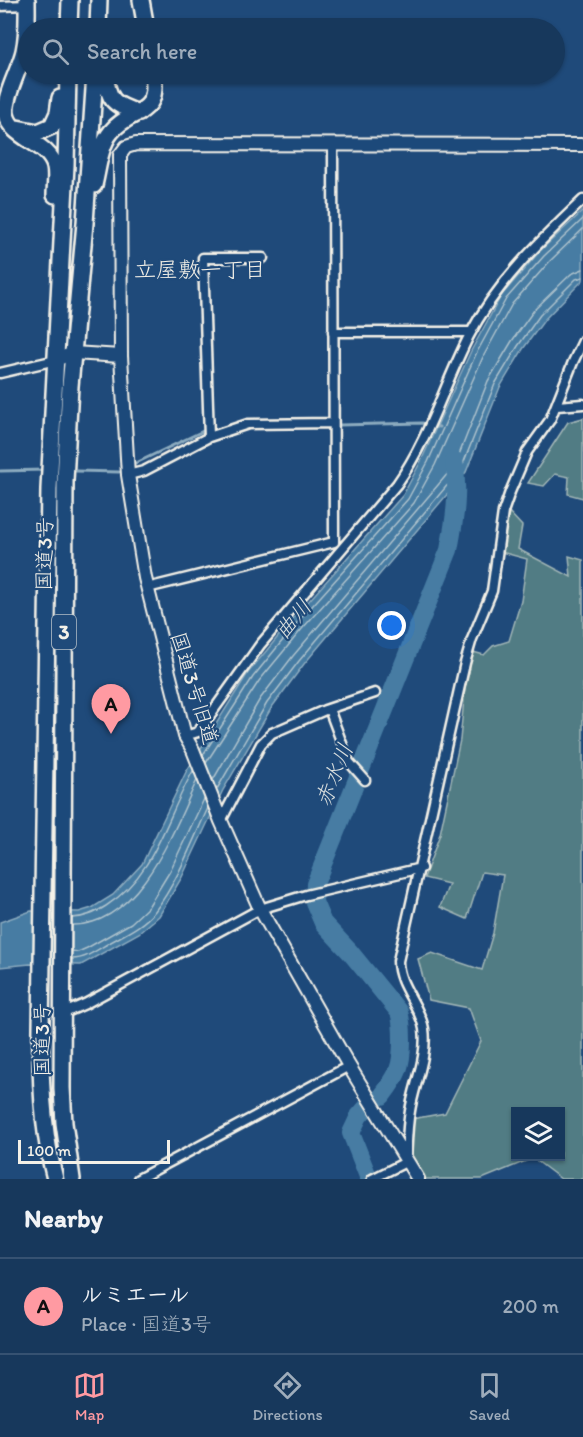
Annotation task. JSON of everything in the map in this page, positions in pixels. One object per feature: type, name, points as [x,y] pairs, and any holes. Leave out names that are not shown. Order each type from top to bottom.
[{"type":"highway","points":[[69,18],[70,0]]},
{"type":"highway","points":[[141,0],[144,18]]},
{"type":"highway","points":[[18,72],[6,109],[10,126],[49,154],[55,167],[59,279]]},
{"type":"highway","points":[[15,128],[38,132],[52,126],[58,113],[61,84]]},
{"type":"highway","name":"国道3号","points":[[55,1179],[42,1095],[40,1061],[49,489],[66,165],[68,84]]},
{"type":"highway","name":"国道3号","points":[[72,1179],[62,1088],[65,481],[70,386],[85,223],[94,84]]},
{"type":"highway","points":[[107,84],[112,101],[120,108],[138,113]]},
{"type":"highway","points":[[85,223],[103,150],[110,133],[120,124],[147,108],[153,96],[153,84]]},
{"type":"street","points":[[0,6],[27,3]]},
{"type":"street","name":"国道3号旧道","points":[[333,146],[136,144],[126,147],[120,155],[121,356],[128,475],[147,588],[185,736],[261,909],[349,1066],[418,1179]]},
{"type":"street","points":[[147,588],[334,542],[333,146],[583,146]]},
{"type":"street","points":[[185,736],[198,732],[260,645],[397,484],[415,459],[471,332],[512,270],[583,200]]},
{"type":"street","points":[[209,437],[203,258],[263,258]]},
{"type":"street","points":[[333,332],[471,332]]},
{"type":"street","points":[[372,1179],[406,1162],[409,1112],[421,1065],[424,1029],[402,981],[398,961],[421,868],[465,663],[472,639],[492,591],[503,512],[527,452],[557,406],[583,341]]},
{"type":"street","points":[[0,373],[56,360],[73,353],[121,356]]},
{"type":"street","points":[[557,406],[583,404]]},
{"type":"street","points":[[128,475],[144,471],[209,437],[248,424],[333,423]]},
{"type":"street","points":[[219,815],[261,744],[272,734],[329,709],[375,693]]},
{"type":"street","points":[[329,709],[350,762],[365,780]]},
{"type":"street","points":[[62,1014],[85,1004],[261,909],[306,895],[421,868]]},
{"type":"street","points":[[138,1179],[349,1066]]},
{"type":"green space","points":[[583,418],[583,498],[568,494],[569,477],[555,474],[544,486],[528,483],[568,422]]},
{"type":"green space","points":[[509,512],[522,526],[518,549],[571,577],[569,556],[583,560],[583,1179],[561,1179],[537,1161],[565,1161],[565,1107],[511,1107],[511,1161],[526,1161],[482,1179],[426,1179],[412,1158],[412,1119],[445,1113],[481,1041],[469,1008],[429,1000],[418,959],[432,953],[482,970],[493,933],[503,875],[482,872],[467,919],[440,907],[449,884],[424,878],[440,834],[460,740],[465,689],[473,652],[484,655],[493,646],[509,641],[521,601],[527,559],[501,552]]},
{"type":"water","name":"曲川","points":[[583,211],[583,280],[545,319],[523,349],[500,387],[466,472],[304,664],[272,707],[223,790],[182,877],[159,916],[139,933],[81,965],[30,964],[0,967],[0,922],[31,911],[79,912],[92,908],[113,895],[142,864],[186,772],[248,673],[403,495],[422,459],[471,351],[501,296],[540,251]]},
{"type":"waterway","points":[[339,425],[422,423],[439,427]]},
{"type":"waterway","points":[[136,463],[205,430]]},
{"type":"waterway","name":"赤水川","points":[[382,1096],[392,1082],[400,1064],[402,1033],[399,1012],[323,923],[314,902],[315,884],[449,550],[456,505],[454,460]]},
{"type":"waterway","points":[[0,471],[45,470]]},
{"type":"waterway","points":[[76,471],[119,472]]},
{"type":"waterway","name":"赤水川","points":[[366,1108],[359,1116],[351,1133],[369,1179]]},
{"type":"place","name":"ルミエール","points":[[111,734]]},
{"type":"district","name":"立屋敷一丁目","points":[[200,269]]}]
